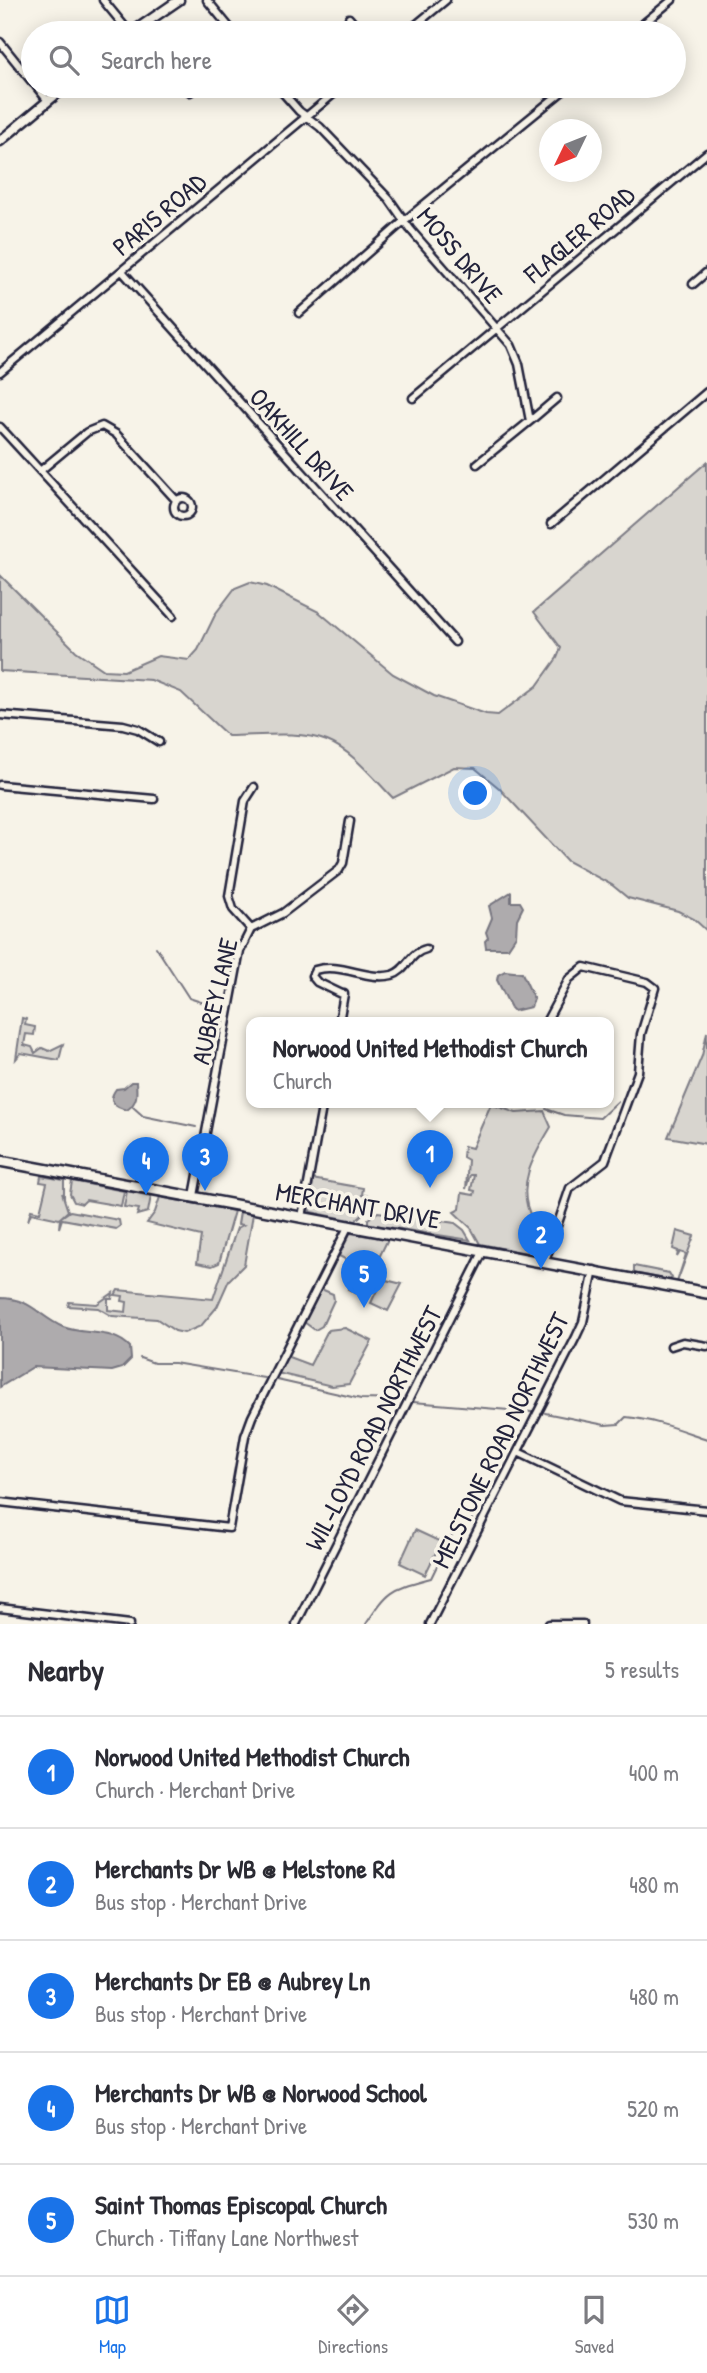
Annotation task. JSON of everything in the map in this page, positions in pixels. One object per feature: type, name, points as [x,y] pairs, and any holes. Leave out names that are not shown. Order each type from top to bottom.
[{"type":"main road","name":"MERCHANT DRIVE","points":[[0,1161],[707,1293]]},
{"type":"street","points":[[103,0],[120,21]]},
{"type":"street","points":[[148,21],[179,0]]},
{"type":"street","points":[[207,0],[224,21]]},
{"type":"street","points":[[421,21],[446,0]]},
{"type":"street","points":[[647,21],[672,0]]},
{"type":"street","points":[[0,42],[21,68]]},
{"type":"street","points":[[0,141],[52,98]]},
{"type":"street","name":"MOSS DRIVE","points":[[288,98],[389,199],[404,221],[499,328],[511,345],[519,364],[530,421]]},
{"type":"street","name":"PARIS ROAD","points":[[0,372],[329,98]]},
{"type":"street","points":[[299,313],[404,221],[554,98]]},
{"type":"street","name":"FLAGLER ROAD","points":[[412,398],[707,153]]},
{"type":"street","name":"OAKHILL DRIVE","points":[[122,271],[456,642]]},
{"type":"street","points":[[693,284],[707,272]]},
{"type":"street","points":[[551,524],[707,392]]},
{"type":"street","points":[[477,464],[557,398]]},
{"type":"street","points":[[40,471],[87,432],[102,426],[116,434],[176,500]]},
{"type":"street","points":[[0,427],[173,616]]},
{"type":"street","points":[[0,715],[123,725],[138,729],[159,741]]},
{"type":"street","points":[[0,785],[154,799]]},
{"type":"street","points":[[251,929],[233,909],[229,896],[245,801],[254,787]]},
{"type":"street","name":"AUBREY LANE","points":[[194,1196],[240,951],[251,929],[283,913],[333,877],[343,863],[350,821]]},
{"type":"street","points":[[340,1017],[344,993],[317,982],[312,976],[315,970],[326,968],[389,976],[401,970],[417,951],[426,949]]},
{"type":"street","points":[[545,1261],[569,1188],[605,1161],[638,1072],[641,1034],[655,988],[648,982],[584,967],[569,979],[549,1017]]},
{"type":"street","points":[[303,1216],[322,1108]]},
{"type":"street","points":[[0,1502],[229,1528],[245,1436],[252,1417],[349,1225]]},
{"type":"street","name":"WIL-LOYD ROAD NORTHWEST","points":[[296,1624],[484,1250]]},
{"type":"street","name":"MELSTONE ROAD NORTHWEST","points":[[430,1624],[583,1322],[594,1270]]},
{"type":"street","points":[[671,1346],[682,1342],[707,1346]]},
{"type":"street","points":[[518,1451],[620,1501],[707,1510]]},
{"type":"street","points":[[0,1608],[130,1624]]},
{"type":"street","points":[[550,1624],[583,1624]]},
{"type":"shaded area","points":[[707,462],[707,931],[694,919],[678,911],[628,898],[612,885],[567,861],[499,788],[475,768],[454,767],[393,798],[346,751],[327,741],[278,734],[228,736],[181,692],[151,680],[0,671],[0,575],[76,651],[104,670],[124,671],[158,656],[189,660],[198,650],[216,613],[235,588],[250,582],[267,586],[319,612],[393,674],[434,696],[486,714],[498,715],[537,686],[561,648],[534,612]]},
{"type":"shaded area","points":[[511,892],[511,902],[520,902],[523,907],[517,919],[516,936],[508,948],[486,948],[486,932],[492,918],[489,906]]},
{"type":"shaded area","points":[[505,971],[522,973],[534,999],[531,1007],[514,1011],[511,1008],[497,980],[498,975]]},
{"type":"shaded area","points":[[22,1018],[26,1019],[25,1025],[35,1027],[34,1035],[26,1034],[24,1045],[32,1047],[35,1053],[42,1048],[49,1051],[63,1044],[59,1060],[21,1053],[16,1059]]},
{"type":"shaded area","points":[[707,1032],[707,1144],[668,1137],[702,1056]]},
{"type":"shaded area","points":[[131,1082],[136,1082],[136,1098],[127,1110],[115,1105],[112,1097],[116,1089],[124,1088]]},
{"type":"shaded area","points":[[489,1108],[502,1108],[516,1113],[544,1111],[551,1127],[533,1160],[526,1184],[525,1196],[533,1220],[527,1253],[480,1244],[471,1228],[454,1212],[460,1209],[462,1193],[474,1195],[475,1191],[471,1190],[474,1175],[470,1175],[466,1189],[468,1160],[463,1157],[464,1146],[472,1148]]},
{"type":"shaded area","points":[[41,1176],[64,1180],[64,1199],[68,1211],[59,1219],[31,1213],[28,1221],[31,1210],[40,1212],[47,1183],[40,1182]]},
{"type":"shaded area","points":[[312,1179],[363,1188],[362,1195],[369,1196],[372,1205],[355,1221],[311,1212],[307,1206]]},
{"type":"shaded area","points":[[72,1181],[124,1191],[121,1206],[86,1200],[82,1204],[74,1202],[70,1194]]},
{"type":"shaded area","points":[[127,1191],[151,1196],[148,1212],[137,1215],[139,1209],[124,1207]]},
{"type":"shaded area","points":[[160,1197],[234,1211],[219,1263],[212,1266],[197,1263],[201,1236],[147,1223],[155,1212]]},
{"type":"shaded area","points":[[70,1211],[119,1220],[120,1226],[116,1229],[62,1219],[59,1228],[60,1218]]},
{"type":"shaded area","points":[[240,1212],[253,1214],[244,1265],[229,1280],[217,1307],[201,1326],[184,1333],[175,1331],[157,1319],[112,1316],[98,1308],[68,1306],[69,1302],[97,1304],[113,1293],[112,1299],[108,1299],[108,1310],[126,1312],[127,1302],[122,1301],[123,1296],[115,1295],[118,1290],[213,1299],[237,1228],[243,1225],[238,1224]]},
{"type":"shaded area","points":[[378,1212],[455,1223],[464,1230],[470,1240],[368,1224],[368,1219]]},
{"type":"shaded area","points":[[677,1231],[694,1236],[677,1282],[686,1254],[680,1252],[677,1257],[678,1251],[673,1249]]},
{"type":"shaded area","points":[[350,1233],[388,1239],[370,1276],[402,1284],[388,1311],[371,1303],[377,1290],[360,1282],[356,1293],[348,1289],[359,1266],[339,1256]]},
{"type":"shaded area","points":[[634,1266],[669,1273],[672,1278],[669,1280],[634,1273]]},
{"type":"shaded area","points":[[321,1289],[333,1294],[334,1300],[322,1326],[315,1330],[304,1322]]},
{"type":"shaded area","points":[[0,1298],[27,1304],[63,1327],[115,1337],[130,1347],[131,1359],[122,1368],[112,1371],[33,1367],[0,1387]]},
{"type":"shaded area","points":[[345,1328],[372,1341],[349,1384],[332,1386],[277,1373],[286,1356],[310,1365],[328,1330]]},
{"type":"shaded area","points":[[415,1530],[441,1542],[425,1575],[400,1563]]},
{"type":"waterway","points":[[156,947],[189,998],[219,1008]]},
{"type":"waterway","points":[[614,1105],[617,1102]]},
{"type":"waterway","points":[[132,1106],[143,1116],[196,1127]]},
{"type":"waterway","points":[[546,1109],[564,1115],[600,1118],[611,1108]]},
{"type":"waterway","points":[[140,1358],[154,1363],[174,1363],[264,1378]]},
{"type":"waterway","points":[[277,1380],[361,1399],[404,1400]]},
{"type":"waterway","points":[[413,1402],[532,1412]]},
{"type":"waterway","points":[[545,1413],[605,1425],[619,1424],[626,1417],[637,1418],[707,1439]]},
{"type":"waterway","points":[[475,1512],[486,1492]]},
{"type":"waterway","points":[[366,1624],[392,1592],[431,1578],[452,1535],[472,1519]]},
{"type":"place","name":"Norwood United Methodist Church","points":[[430,1188]]},
{"type":"place","name":"Merchants Dr EB @ Aubrey Ln","points":[[205,1191]]},
{"type":"place","name":"Merchants Dr WB @ Norwood School","points":[[146,1195]]},
{"type":"place","name":"Merchants Dr WB @ Melstone Rd","points":[[541,1269]]},
{"type":"place","name":"Saint Thomas Episcopal Church","points":[[364,1308]]}]
